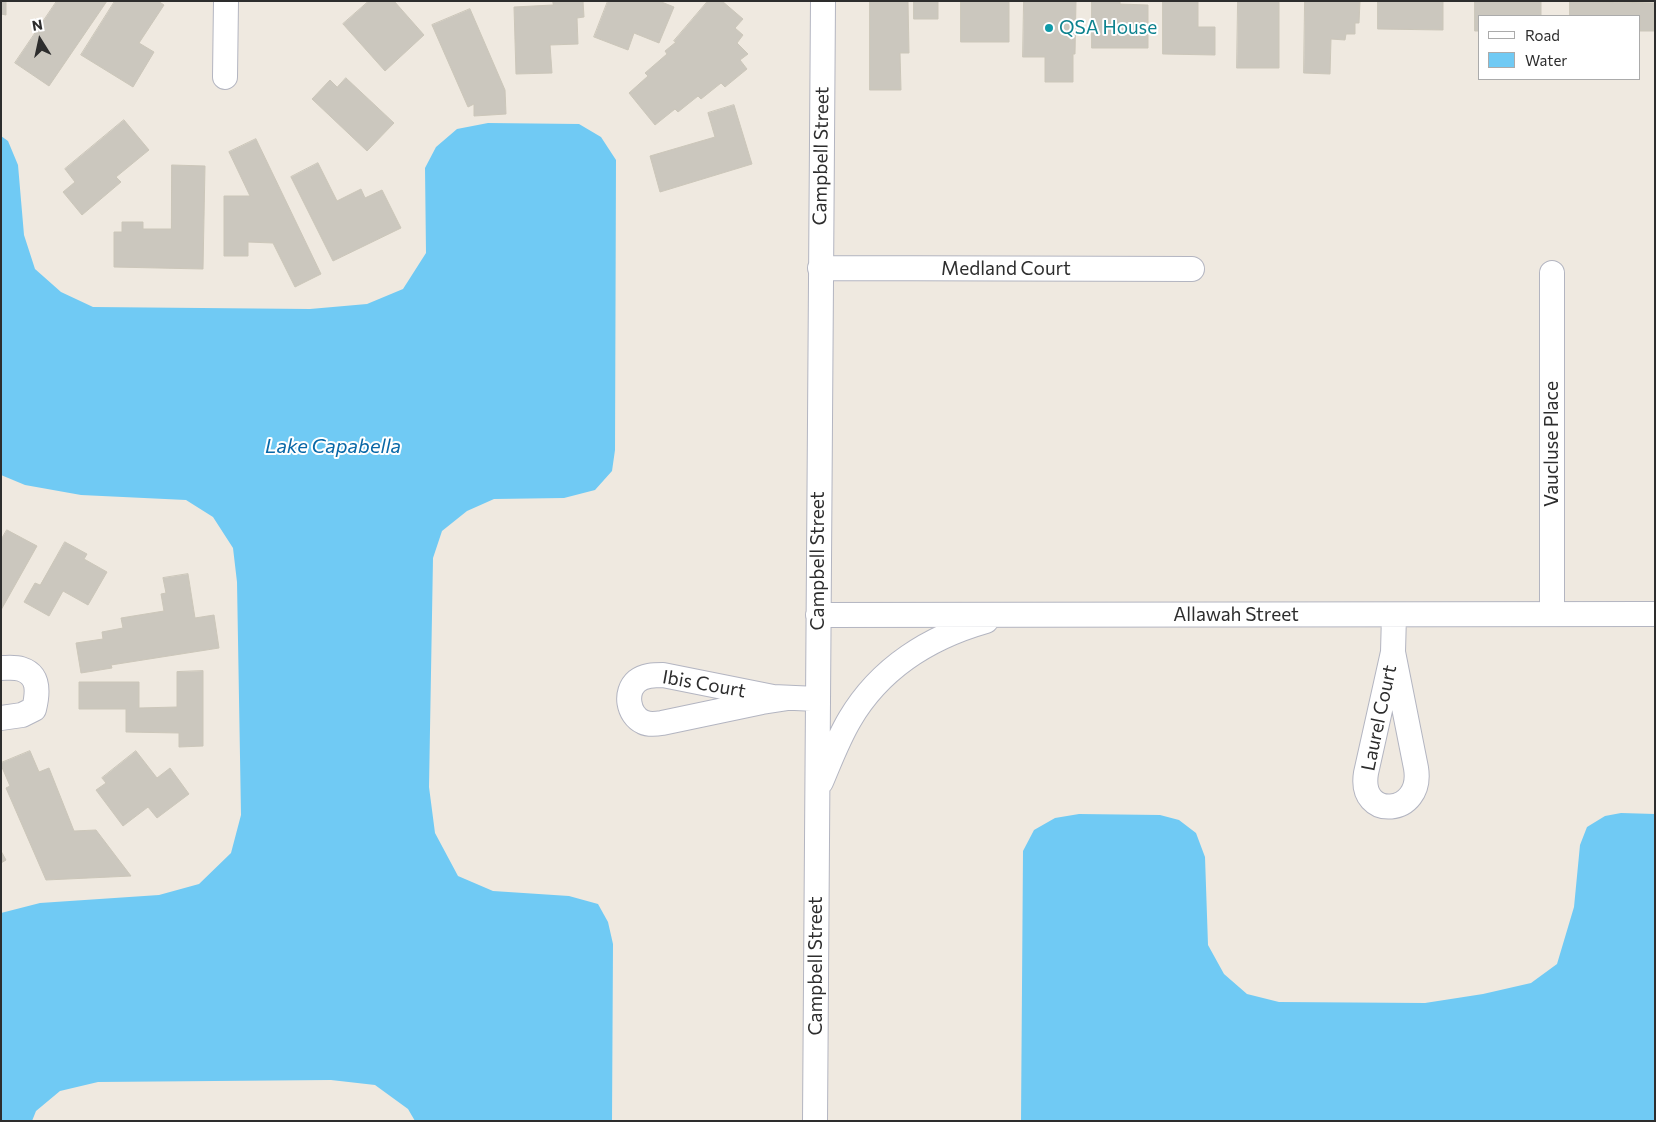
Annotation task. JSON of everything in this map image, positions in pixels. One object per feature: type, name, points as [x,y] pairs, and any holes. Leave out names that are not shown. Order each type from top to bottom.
[{"type":"street","points":[[225,77],[226,1]]},
{"type":"street","name":"Campbell Street","points":[[816,1121],[817,699],[823,1]]},
{"type":"street","name":"Medland Court","points":[[820,268],[1192,269]]},
{"type":"street","name":"Vaucluse Place","points":[[1552,273],[1552,614]]},
{"type":"street","name":"Laurel Court","points":[[1393,652],[1417,779],[1415,789],[1407,801],[1400,805],[1388,807],[1381,806],[1373,800],[1365,784],[1393,652],[1394,614]]},
{"type":"street","name":"Allawah Street","points":[[818,615],[1655,614]]},
{"type":"street","points":[[817,791],[852,715],[867,694],[890,670],[914,652],[944,636],[970,626],[1010,615]]},
{"type":"street","points":[[1,668],[21,668],[32,675],[37,685],[37,698],[34,709],[22,715],[1,718]]},
{"type":"street","name":"Ibis Court","points":[[788,698],[651,724],[642,722],[636,717],[631,710],[629,696],[631,688],[636,682],[645,677],[658,675],[674,676],[765,696],[817,699]]},
{"type":"water","name":"Lake Capabella","points":[[488,123],[579,124],[601,137],[616,160],[615,450],[612,471],[595,490],[564,498],[494,499],[467,511],[442,531],[433,558],[429,787],[435,833],[458,876],[493,891],[569,896],[598,904],[608,922],[613,944],[612,1121],[415,1121],[408,1109],[375,1085],[331,1080],[98,1082],[60,1091],[36,1111],[32,1121],[1,1121],[1,913],[40,903],[159,895],[199,884],[231,853],[241,815],[237,582],[233,548],[213,517],[186,500],[81,495],[25,485],[1,475],[1,136],[8,141],[18,165],[24,235],[35,269],[61,292],[93,307],[310,309],[367,304],[403,289],[426,253],[425,168],[436,147],[457,129]]},
{"type":"water","points":[[1621,813],[1655,814],[1655,1121],[1021,1121],[1023,851],[1034,830],[1055,818],[1079,814],[1160,815],[1179,820],[1196,833],[1205,857],[1208,945],[1224,974],[1247,994],[1279,1002],[1425,1003],[1483,994],[1531,983],[1557,964],[1574,907],[1580,845],[1587,827],[1605,816]]},
{"type":"building","points":[[1,1],[6,1],[6,15],[1,14]]},
{"type":"building","points":[[57,1],[107,1],[49,86],[15,63]]},
{"type":"building","points":[[115,1],[158,1],[164,5],[139,43],[154,52],[133,87],[81,55]]},
{"type":"building","points":[[369,1],[394,1],[424,35],[385,71],[343,24]]},
{"type":"building","points":[[553,1],[583,1],[584,17],[577,18],[578,44],[550,45],[552,73],[516,74],[514,7],[553,5]]},
{"type":"building","points":[[608,1],[659,1],[674,7],[659,43],[634,33],[628,50],[594,37]]},
{"type":"building","points":[[708,1],[722,1],[743,19],[735,28],[743,35],[737,43],[748,54],[740,60],[747,69],[725,87],[721,83],[701,99],[698,96],[678,112],[675,109],[655,125],[629,93],[648,76],[645,73],[667,54],[665,51],[676,42],[674,41]]},
{"type":"building","points":[[870,1],[908,1],[909,53],[900,53],[901,90],[870,90]]},
{"type":"building","points":[[914,1],[938,1],[938,19],[914,19]]},
{"type":"building","points":[[961,1],[1009,1],[1009,42],[961,42]]},
{"type":"building","name":"QSA House","points":[[1024,1],[1076,1],[1073,82],[1045,82],[1045,57],[1023,57]]},
{"type":"building","points":[[1092,1],[1120,1],[1120,4],[1148,5],[1148,48],[1092,48]]},
{"type":"building","points":[[1163,1],[1198,1],[1198,27],[1215,27],[1215,55],[1163,54]]},
{"type":"building","points":[[1238,1],[1279,1],[1279,68],[1237,68]]},
{"type":"building","points":[[1305,1],[1360,1],[1359,23],[1355,23],[1355,34],[1346,34],[1345,40],[1331,39],[1330,74],[1304,73]]},
{"type":"building","points":[[1378,1],[1443,1],[1443,30],[1378,29]]},
{"type":"building","points":[[1475,1],[1541,1],[1541,15],[1478,15],[1478,31],[1475,31]]},
{"type":"building","points":[[1570,1],[1654,3],[1654,31],[1641,31],[1641,15],[1570,15]]},
{"type":"building","points":[[470,9],[505,90],[506,114],[474,116],[474,104],[468,107],[432,25]]},
{"type":"building","points":[[346,78],[394,123],[367,151],[312,99],[330,80],[337,87]]},
{"type":"building","points":[[734,105],[752,164],[660,192],[650,156],[715,137],[708,113]]},
{"type":"building","points":[[124,120],[149,150],[116,177],[121,182],[82,215],[63,192],[75,182],[65,169]]},
{"type":"building","points":[[256,139],[321,274],[295,287],[273,243],[248,242],[248,256],[224,256],[224,196],[250,196],[229,152]]},
{"type":"building","points":[[318,163],[337,201],[361,189],[365,198],[382,190],[401,228],[333,261],[291,177]]},
{"type":"building","points":[[172,165],[205,166],[203,269],[114,267],[114,232],[122,232],[122,222],[143,222],[143,229],[171,229]]},
{"type":"building","points":[[7,530],[37,546],[1,610],[1,540]]},
{"type":"building","points":[[65,542],[87,554],[84,559],[107,572],[88,605],[63,591],[49,616],[24,602],[35,583],[40,585]]},
{"type":"building","points":[[188,574],[195,618],[214,615],[219,648],[111,665],[112,668],[81,673],[76,643],[103,639],[102,632],[123,628],[121,618],[164,611],[161,594],[166,593],[163,578]]},
{"type":"building","points":[[203,671],[203,746],[179,747],[179,733],[126,732],[126,709],[79,709],[79,682],[139,682],[139,708],[177,707],[177,672]]},
{"type":"building","points":[[30,751],[39,772],[49,768],[74,831],[96,830],[131,876],[46,880],[6,788],[10,786],[1,765],[1,763]]},
{"type":"building","points":[[136,751],[157,778],[170,768],[189,794],[157,818],[148,807],[123,826],[96,790],[106,783],[102,778]]},
{"type":"building","points":[[1,851],[6,860],[1,863]]},
{"type":"place","name":"QSA House","points":[[1049,28]]}]
